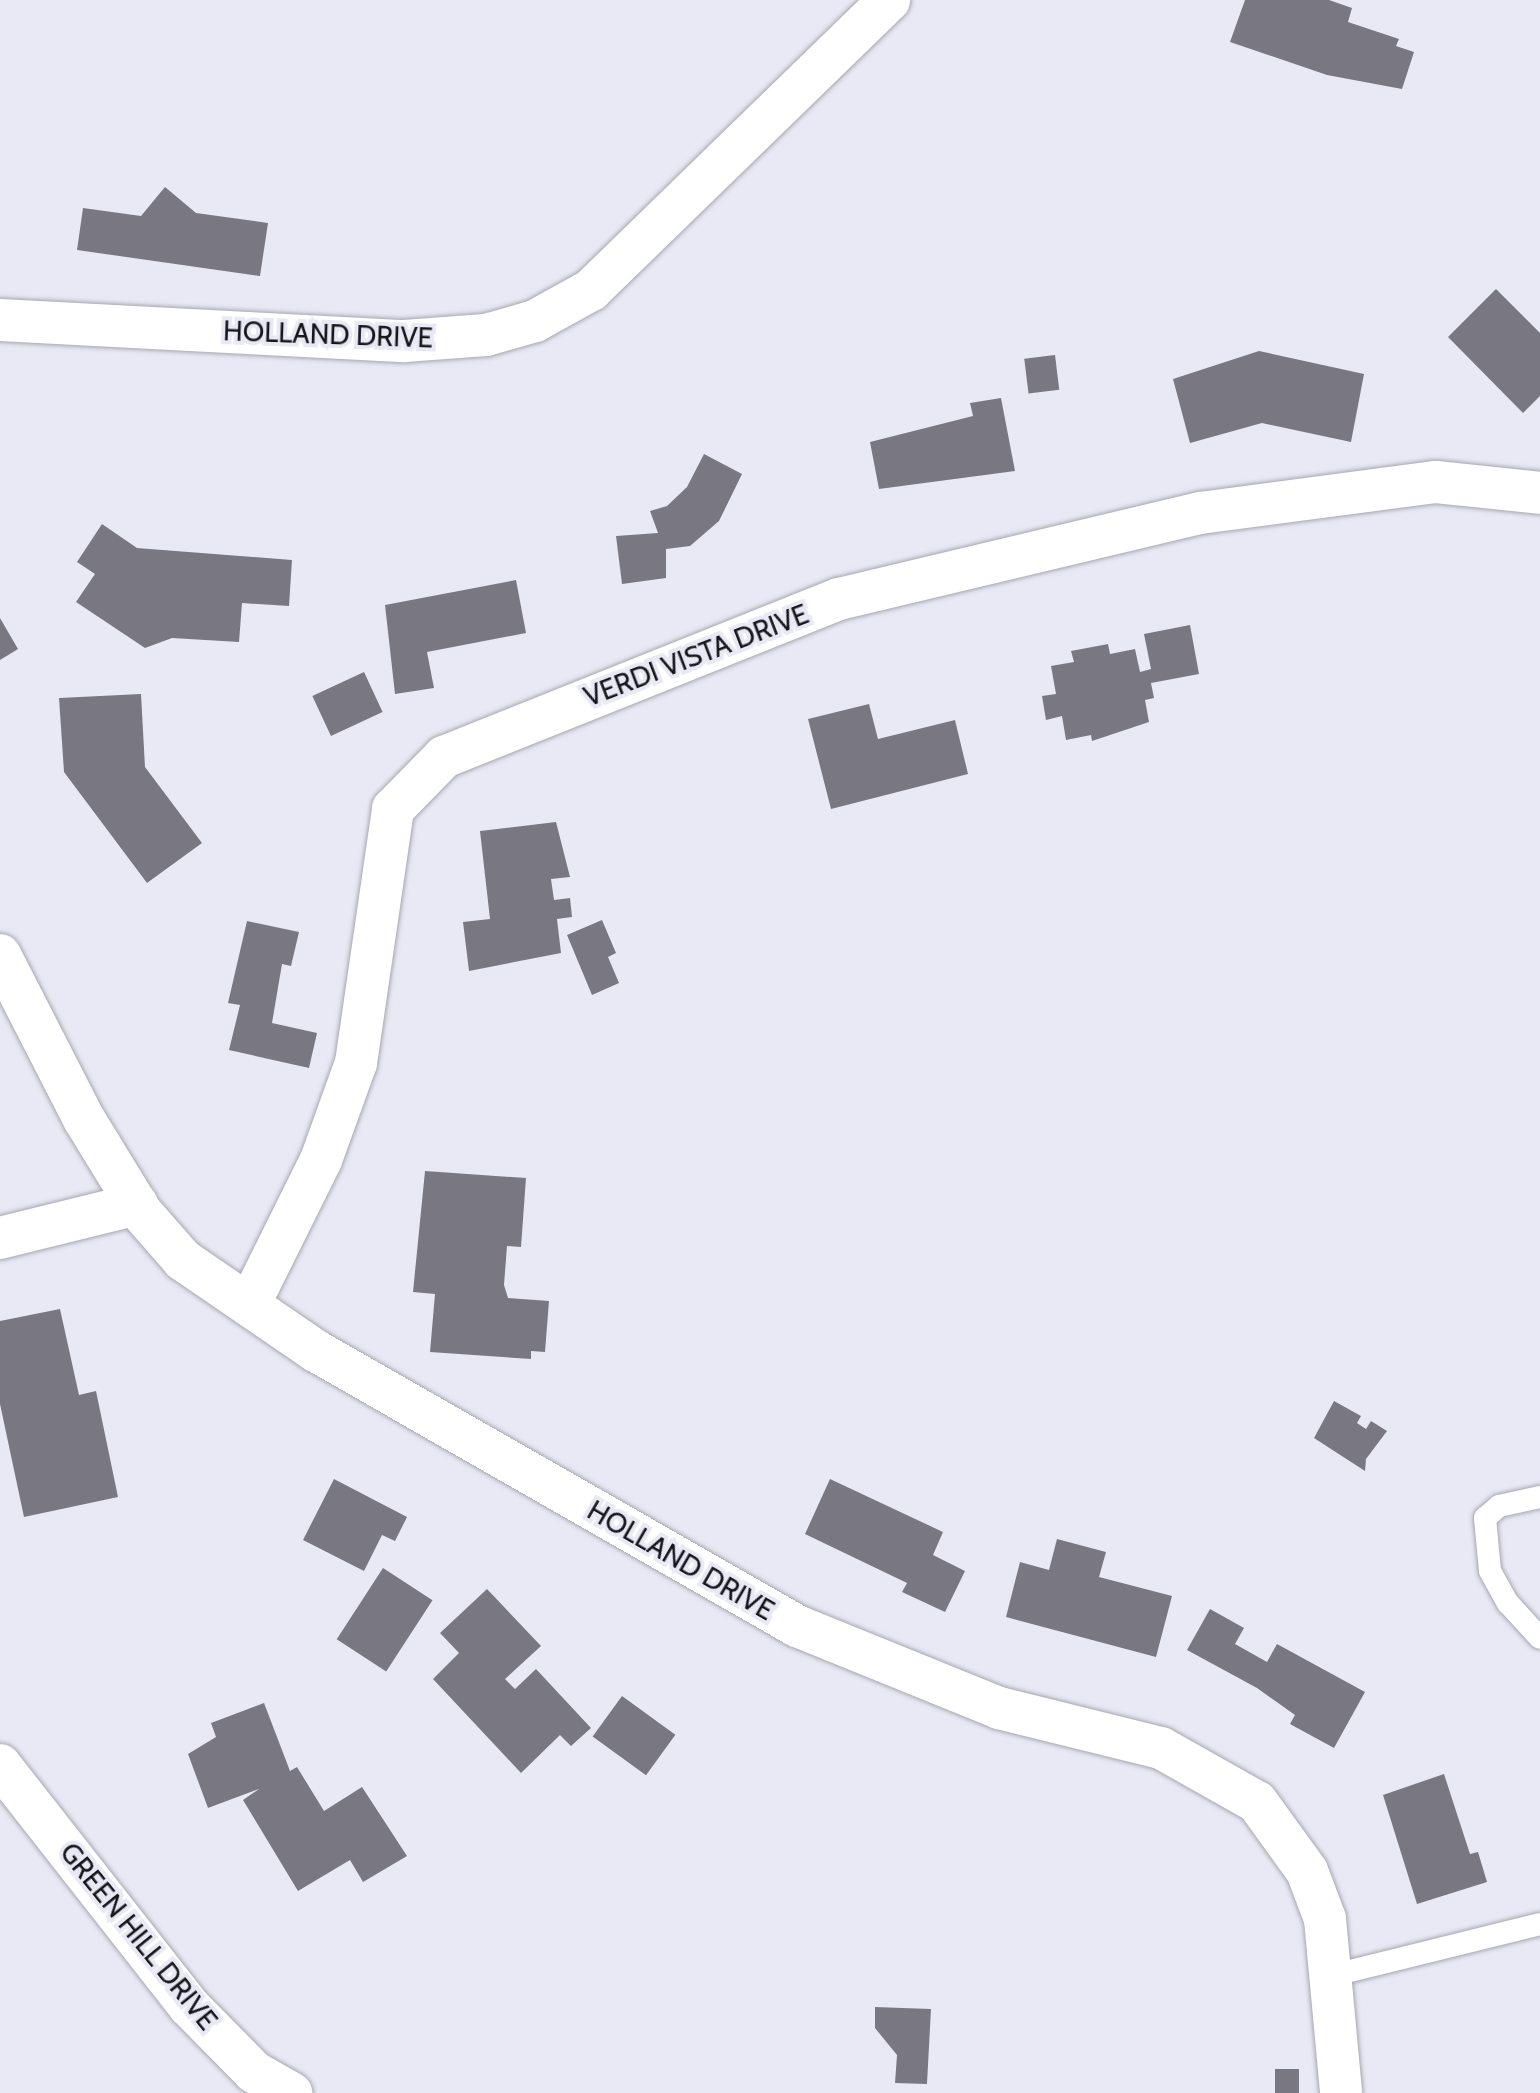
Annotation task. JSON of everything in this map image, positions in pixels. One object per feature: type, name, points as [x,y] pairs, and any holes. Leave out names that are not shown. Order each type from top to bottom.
[{"type":"street","name":"HOLLAND DRIVE","points":[[0,320],[404,341],[486,335],[536,321],[591,290],[889,0]]},
{"type":"street","name":"VERDI VISTA DRIVE","points":[[249,1305],[321,1160],[356,1062],[393,809],[444,758],[840,599],[1200,514],[1436,482],[1540,493]]},
{"type":"street","name":"HOLLAND DRIVE","points":[[0,954],[84,1118],[137,1204],[183,1260],[316,1351],[798,1626],[999,1708],[1161,1748],[1256,1802],[1307,1871],[1325,1919],[1341,2093]]},
{"type":"street","points":[[0,1238],[137,1204]]},
{"type":"street","name":"GREEN HILL DRIVE","points":[[0,1765],[189,2006],[254,2072],[291,2093]]},
{"type":"lane","points":[[1540,1497],[1499,1506],[1485,1518],[1490,1571],[1508,1603],[1540,1638]]},
{"type":"lane","points":[[1330,1976],[1540,1924]]},
{"type":"building","points":[[1245,0],[1329,0],[1352,8],[1348,22],[1399,39],[1396,46],[1414,52],[1402,89],[1327,75],[1230,42]]},
{"type":"building","points":[[165,187],[196,213],[268,223],[260,276],[77,250],[83,208],[141,216]]},
{"type":"building","points":[[1496,289],[1540,333],[1540,396],[1523,413],[1448,337]]},
{"type":"building","points":[[1259,351],[1364,374],[1351,442],[1262,423],[1190,443],[1173,379]]},
{"type":"building","points":[[1055,355],[1059,390],[1028,394],[1024,359]]},
{"type":"building","points":[[1001,398],[1015,471],[879,489],[870,442],[973,416],[970,403]]},
{"type":"building","points":[[704,454],[742,474],[719,521],[690,546],[666,549],[666,578],[622,584],[616,536],[658,533],[650,511],[667,506],[687,487]]},
{"type":"building","points":[[102,524],[137,548],[292,560],[289,606],[242,603],[239,642],[172,638],[145,648],[76,602],[95,574],[77,562]]},
{"type":"building","points":[[516,580],[526,633],[427,652],[434,688],[395,694],[385,605]]},
{"type":"building","points":[[0,618],[18,649],[0,660]]},
{"type":"building","points":[[1190,625],[1199,674],[1151,683],[1154,698],[1145,700],[1149,722],[1092,741],[1091,735],[1066,740],[1062,716],[1046,720],[1042,696],[1056,694],[1051,666],[1074,662],[1071,651],[1108,644],[1110,654],[1135,649],[1140,672],[1151,669],[1144,634]]},
{"type":"building","points":[[364,672],[383,712],[331,736],[312,696]]},
{"type":"building","points":[[141,694],[145,767],[202,843],[147,883],[64,772],[59,698]]},
{"type":"building","points":[[869,704],[878,739],[955,720],[968,774],[831,809],[808,719]]},
{"type":"building","points":[[556,822],[570,877],[551,879],[554,900],[570,898],[572,917],[557,919],[561,953],[469,971],[463,922],[490,919],[480,831]]},
{"type":"building","points":[[602,920],[616,953],[608,957],[619,983],[592,995],[567,935]]},
{"type":"building","points":[[247,921],[299,932],[291,966],[282,964],[272,1023],[317,1033],[309,1068],[229,1050],[240,1005],[228,1003]]},
{"type":"building","points":[[425,1171],[526,1178],[521,1247],[507,1246],[504,1285],[508,1298],[549,1301],[545,1352],[531,1351],[531,1359],[430,1352],[435,1294],[413,1292]]},
{"type":"building","points":[[60,1309],[79,1395],[96,1391],[118,1497],[24,1517],[0,1404],[0,1321]]},
{"type":"building","points":[[1334,1401],[1361,1416],[1357,1423],[1366,1429],[1371,1421],[1387,1431],[1366,1459],[1365,1471],[1314,1438]]},
{"type":"building","points":[[334,1479],[407,1517],[395,1541],[382,1535],[364,1571],[303,1540]]},
{"type":"building","points":[[830,1479],[943,1532],[933,1555],[965,1571],[945,1612],[902,1592],[907,1583],[805,1534]]},
{"type":"building","points":[[1057,1539],[1106,1552],[1099,1577],[1172,1596],[1156,1657],[1006,1617],[1020,1562],[1049,1570]]},
{"type":"building","points":[[383,1568],[432,1600],[386,1671],[337,1639]]},
{"type":"building","points":[[487,1589],[541,1646],[505,1679],[515,1689],[536,1669],[591,1728],[571,1746],[560,1735],[521,1773],[433,1679],[459,1653],[440,1633]]},
{"type":"building","points":[[1210,1609],[1244,1628],[1235,1644],[1267,1662],[1277,1644],[1365,1692],[1334,1748],[1290,1724],[1295,1715],[1257,1688],[1187,1650]]},
{"type":"building","points":[[622,1696],[675,1735],[646,1775],[593,1736]]},
{"type":"building","points":[[264,1703],[290,1771],[297,1767],[324,1811],[362,1787],[407,1856],[363,1882],[350,1860],[298,1891],[243,1800],[259,1789],[208,1808],[188,1754],[216,1737],[211,1723]]},
{"type":"building","points":[[1444,1774],[1470,1854],[1478,1852],[1487,1882],[1417,1904],[1383,1795]]},
{"type":"building","points":[[875,2007],[931,2009],[927,2084],[895,2083],[897,2055],[875,2028]]},
{"type":"building","points":[[1275,2069],[1299,2069],[1299,2093],[1275,2093]]}]
